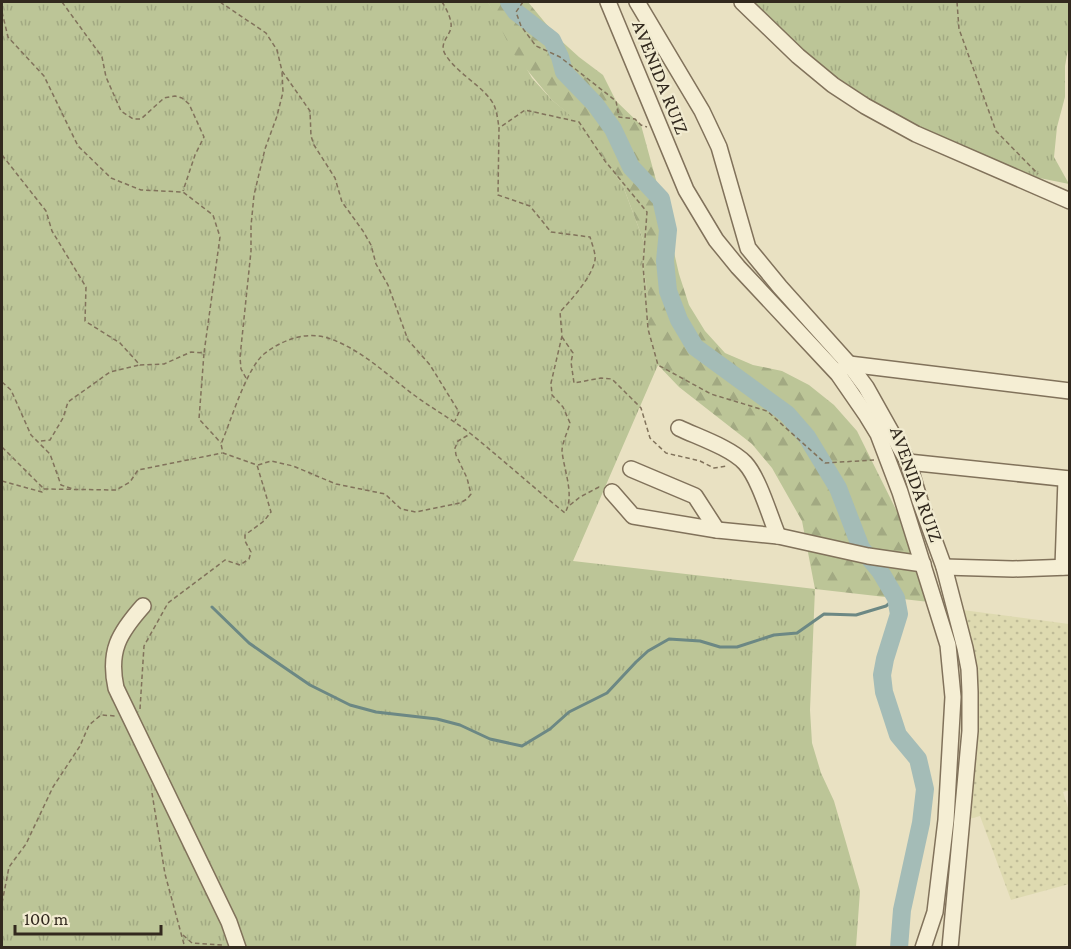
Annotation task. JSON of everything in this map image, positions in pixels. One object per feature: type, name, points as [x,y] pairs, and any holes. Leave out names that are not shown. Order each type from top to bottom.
[{"type":"street","name":"AVENIDA RUIZ","points":[[608,2],[686,190],[706,224],[738,267],[844,369],[866,387],[908,462],[944,567],[969,669],[970,731],[950,948]]},
{"type":"street","name":"AVENIDA RUIZ","points":[[637,2],[702,111],[730,180],[738,218],[748,248],[844,369],[878,434],[900,492],[942,624],[951,668],[953,697],[946,819],[935,912],[924,948]]},
{"type":"street","points":[[742,2],[798,56],[833,85],[865,106],[916,134],[1070,201]]},
{"type":"street","points":[[844,369],[1070,391]]},
{"type":"street","points":[[679,428],[733,453],[746,463],[778,536]]},
{"type":"street","points":[[908,462],[1068,479],[1066,567],[944,567]]},
{"type":"street","points":[[631,469],[695,496],[717,530]]},
{"type":"street","points":[[612,492],[633,516],[717,530],[778,536],[868,556],[923,564]]},
{"type":"street","points":[[143,606],[125,626],[114,652],[112,672],[116,688],[136,718],[229,922],[234,947]]},
{"type":"street","points":[[946,819],[962,820]]},
{"type":"path","points":[[62,2],[102,57],[106,77],[122,111],[133,119],[141,119],[164,98],[175,96],[189,104],[204,137],[195,155],[183,192]]},
{"type":"path","points":[[220,2],[266,33],[277,50],[282,71],[283,92],[265,149],[254,195],[251,251],[240,357],[241,369],[246,378]]},
{"type":"path","points":[[442,2],[451,24],[451,29],[443,42],[444,52],[464,77],[487,95],[495,107],[499,128],[498,195],[530,206],[551,232],[590,237],[596,259],[577,293],[560,312],[562,336],[551,383],[552,394],[563,407],[570,423],[562,449],[567,471],[569,506]]},
{"type":"path","points":[[524,2],[516,12],[521,26],[536,46],[560,57],[616,100],[619,117],[635,119],[641,125],[651,128]]},
{"type":"path","points":[[957,2],[959,29],[996,131],[1039,173],[1036,188]]},
{"type":"path","points":[[2,12],[8,37],[44,76],[78,146],[94,162],[111,178],[141,190],[183,192],[213,215],[220,237],[204,353],[199,419],[222,444]]},
{"type":"path","points":[[282,71],[310,111],[311,136],[314,145],[335,178],[342,202],[370,245],[376,264],[388,285],[408,340],[430,364],[459,412],[455,422]]},
{"type":"path","points":[[499,128],[525,110],[579,122],[604,161],[647,212],[643,265],[648,329],[658,365],[711,394],[766,411],[825,463],[881,459]]},
{"type":"path","points":[[2,155],[46,211],[52,231],[86,287],[85,321],[120,343],[140,365]]},
{"type":"path","points":[[223,453],[222,444],[246,378],[262,356],[278,345],[301,335],[326,337],[350,347],[420,400],[455,422],[565,513],[569,506],[580,497],[599,487],[612,492]]},
{"type":"path","points":[[562,336],[573,353],[570,362],[574,382],[601,378],[612,379],[641,408],[650,438],[666,453],[700,461],[714,468],[746,463]]},
{"type":"path","points":[[40,442],[50,440],[63,418],[68,402],[110,372],[140,365],[164,364],[191,352],[204,353]]},
{"type":"path","points":[[2,382],[11,390],[31,435],[50,454],[62,485],[76,490]]},
{"type":"path","points":[[2,481],[42,492],[44,489],[116,490],[130,482],[138,470],[223,453],[257,465],[271,461],[293,466],[336,484],[385,494],[401,509],[416,512],[460,503],[471,494],[455,448],[458,441],[470,434]]},
{"type":"path","points":[[2,447],[44,489]]},
{"type":"path","points":[[2,903],[9,867],[26,844],[53,787],[80,746],[89,725],[101,715],[136,718],[144,646],[168,603],[225,560],[240,565],[249,559],[251,552],[245,541],[245,535],[264,521],[271,512],[257,465]]},
{"type":"path","points":[[151,786],[165,874],[185,948]]},
{"type":"path","points":[[182,935],[192,943],[234,947]]},
{"type":"shaded area","points":[[955,609],[1069,624],[1070,790],[1063,792],[1069,811],[1069,884],[1011,900],[980,816],[962,821],[970,692]]},
{"type":"green space","points":[[2,2],[488,2],[532,78],[552,100],[579,122],[623,186],[644,242],[643,265],[648,297],[648,329],[658,365],[573,561],[815,589],[810,710],[812,743],[821,773],[834,801],[860,891],[856,947],[2,948]]},
{"type":"green space","points":[[488,2],[528,2],[557,37],[603,75],[616,101],[641,125],[679,274],[689,305],[705,331],[725,353],[753,365],[782,371],[809,385],[834,405],[857,431],[923,564],[938,603],[815,589],[802,521],[772,468],[752,444],[679,387],[658,365],[648,329],[648,297],[643,265],[644,242],[623,186],[579,123],[552,100],[513,53]]},
{"type":"green space","points":[[744,2],[1069,2],[1065,97],[1057,127],[1054,157],[1069,184],[975,165],[868,106]]},
{"type":"waterway","points":[[509,2],[516,12],[552,40],[564,72],[595,104],[613,129],[631,167],[661,199],[668,230],[665,261],[668,291],[679,320],[695,347],[787,414],[807,437],[838,488],[861,548],[880,571],[896,598],[899,614],[885,659],[882,675],[884,692],[898,735],[918,759],[925,789],[921,823],[902,910],[899,948]]},
{"type":"waterway","points":[[212,607],[249,643],[310,685],[350,705],[376,712],[437,719],[460,725],[490,739],[522,746],[550,729],[569,712],[607,693],[648,651],[669,639],[700,641],[720,647],[737,647],[774,635],[797,633],[824,614],[856,615],[886,606],[896,598]]}]
